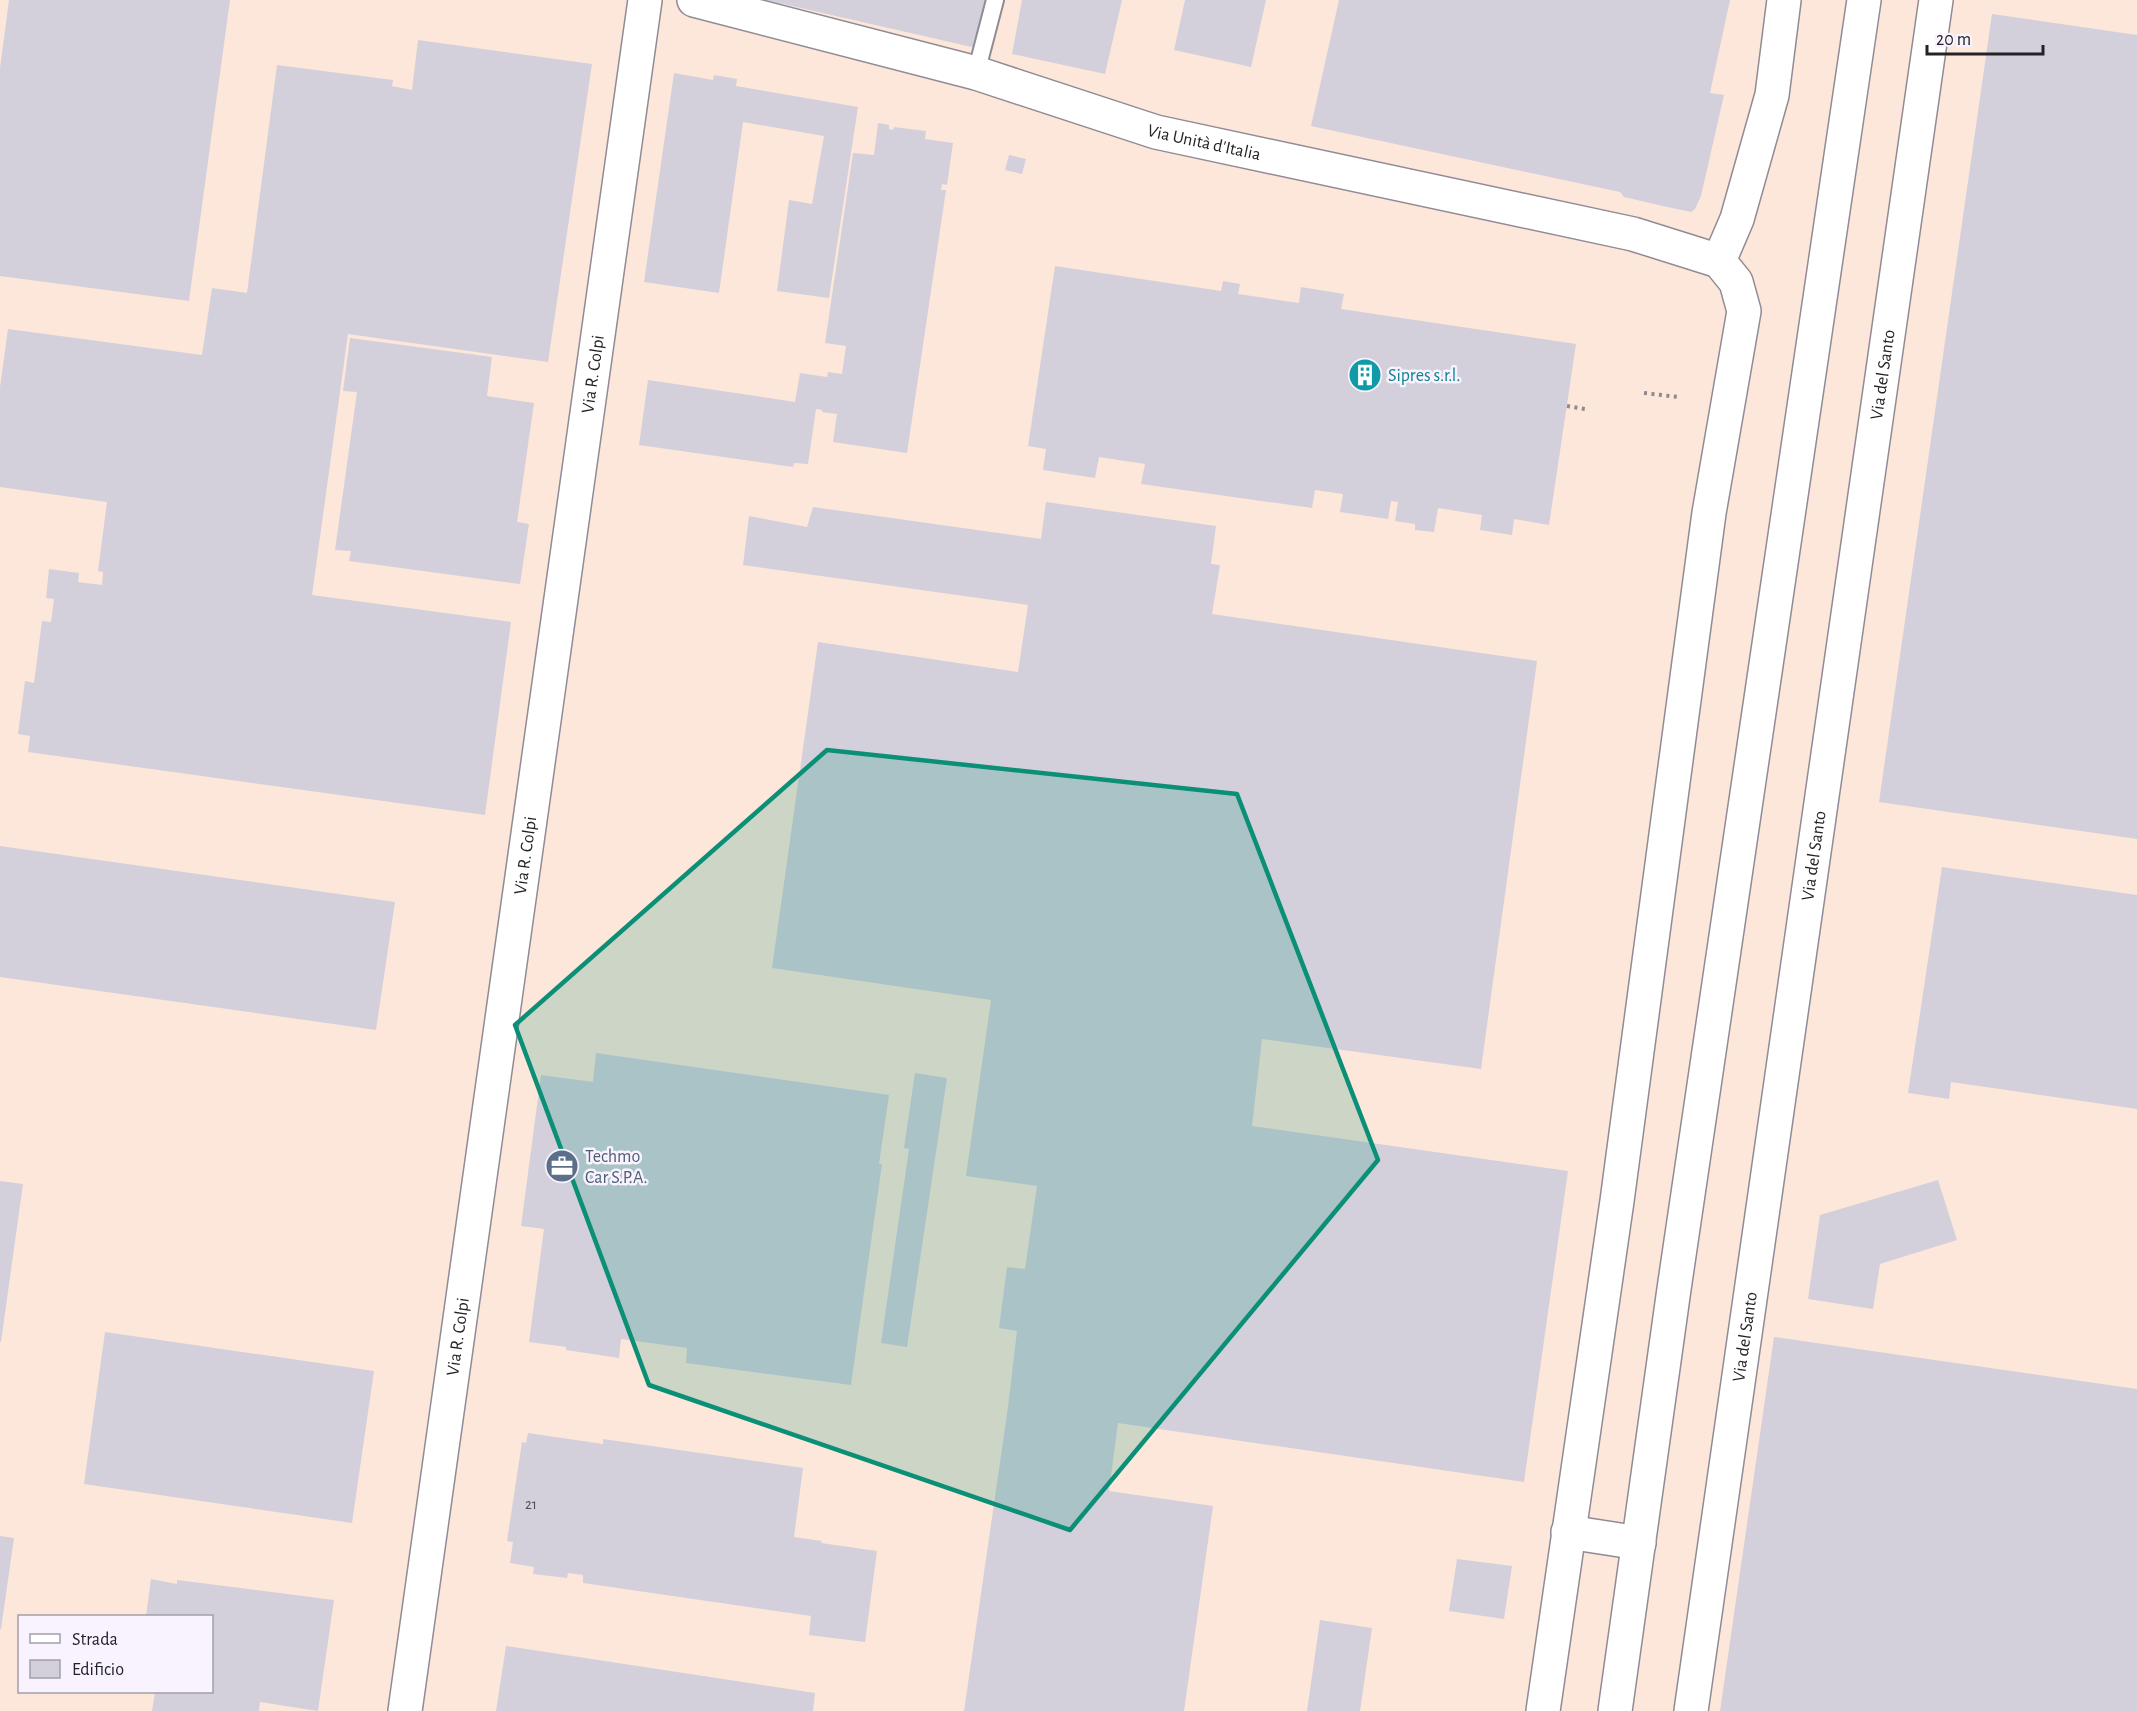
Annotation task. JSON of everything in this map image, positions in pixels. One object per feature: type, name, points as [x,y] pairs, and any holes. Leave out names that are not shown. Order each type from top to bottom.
[{"type":"street","name":"Via R. Colpi","points":[[405,1711],[645,0]]},
{"type":"street","name":"Via Unità d'Italia","points":[[694,0],[976,73],[1156,132],[1633,234],[1719,261]]},
{"type":"street","points":[[1543,1711],[1620,1177],[1709,513],[1744,311],[1736,282],[1719,261],[1737,219],[1772,95],[1784,0]]},
{"type":"street","points":[[1615,1711],[1676,1277],[1864,0]]},
{"type":"street","name":"Via del Santo","points":[[1691,1711],[1936,0]]},
{"type":"street","points":[[1568,1532],[1639,1543]]},
{"type":"lane","points":[[976,73],[995,0]]},
{"type":"path","points":[[1644,393],[1678,397]]},
{"type":"path","points":[[1568,406],[1585,409]]},
{"type":"highlighted area","points":[[827,750],[1237,794],[1378,1160],[1070,1530],[649,1385],[515,1025]]},
{"type":"shaded area","points":[[0,0],[2137,0],[2137,1711],[0,1711]]},
{"type":"building","points":[[9,0],[230,0],[189,301],[0,276],[0,68]]},
{"type":"building","points":[[723,0],[987,0],[976,48],[779,3],[770,13]]},
{"type":"building","points":[[1022,0],[1122,0],[1105,74],[1012,54]]},
{"type":"building","points":[[1185,0],[1266,0],[1251,67],[1174,50]]},
{"type":"building","points":[[1339,0],[1730,0],[1710,93],[1724,95],[1701,196],[1695,209],[1691,212],[1663,206],[1624,197],[1620,192],[1311,126]]},
{"type":"building","points":[[1992,14],[2137,35],[2137,839],[1879,802]]},
{"type":"building","points":[[418,40],[592,64],[548,362],[348,334],[312,595],[511,622],[485,815],[28,752],[30,736],[18,734],[25,681],[34,683],[42,621],[51,622],[54,599],[46,598],[49,569],[79,573],[78,582],[102,585],[103,572],[98,571],[107,502],[0,487],[0,387],[8,329],[202,355],[212,288],[247,293],[277,65],[393,80],[392,86],[412,90]]},
{"type":"building","points":[[674,73],[713,80],[714,75],[737,79],[736,86],[858,107],[829,298],[777,291],[789,200],[812,204],[824,136],[743,122],[719,293],[644,282]]},
{"type":"building","points":[[878,123],[889,125],[889,129],[893,130],[894,127],[926,131],[925,139],[953,143],[947,185],[942,184],[941,190],[946,190],[907,453],[833,442],[837,414],[816,409],[808,464],[794,463],[793,467],[639,445],[648,380],[795,402],[800,373],[827,377],[828,372],[842,374],[846,346],[825,343],[853,153],[874,155]]},
{"type":"building","points":[[1009,155],[1026,159],[1022,174],[1005,170]]},
{"type":"building","name":"Sipres s.r.l.","points":[[1055,266],[1221,291],[1223,281],[1240,284],[1238,294],[1299,303],[1301,287],[1344,294],[1341,309],[1576,344],[1549,525],[1514,519],[1512,535],[1480,530],[1482,515],[1438,508],[1434,532],[1415,530],[1415,524],[1395,521],[1398,502],[1391,501],[1388,519],[1340,512],[1343,494],[1315,490],[1312,508],[1141,484],[1145,464],[1099,457],[1095,478],[1043,470],[1046,449],[1028,446]]},
{"type":"building","points":[[350,338],[492,357],[487,396],[534,403],[517,522],[529,524],[520,584],[349,561],[351,551],[335,550],[357,392],[343,391]]},
{"type":"building","points":[[1046,502],[1216,526],[1211,564],[1220,565],[1212,614],[1537,661],[1481,1069],[1262,1039],[1252,1126],[1568,1171],[1524,1482],[1118,1423],[1109,1491],[1213,1506],[1184,1711],[964,1711],[1017,1331],[999,1328],[1007,1267],[1025,1269],[1037,1186],[966,1176],[991,1000],[772,968],[818,642],[1018,672],[1028,605],[743,565],[749,516],[807,527],[813,507],[1041,539]]},
{"type":"building","points":[[0,846],[395,902],[376,1030],[0,977]]},
{"type":"building","points":[[1942,867],[2137,895],[2137,1109],[1951,1082],[1949,1099],[1908,1093]]},
{"type":"building","points":[[596,1053],[889,1095],[879,1164],[882,1164],[851,1385],[686,1363],[687,1348],[621,1339],[619,1358],[529,1342],[544,1229],[521,1226],[541,1075],[593,1082]]},
{"type":"building","points":[[915,1073],[947,1078],[907,1347],[881,1343],[909,1149],[904,1148]]},
{"type":"building","points":[[1938,1180],[1957,1240],[1880,1264],[1873,1309],[1808,1299],[1820,1215]]},
{"type":"building","points":[[0,1181],[23,1184],[1,1342],[0,1342]]},
{"type":"building","points":[[105,1332],[374,1371],[352,1523],[84,1484]]},
{"type":"building","points":[[1774,1337],[2137,1389],[2137,1711],[1720,1711]]},
{"type":"building","points":[[528,1433],[603,1444],[603,1439],[803,1468],[794,1537],[877,1551],[865,1642],[809,1635],[811,1616],[583,1583],[583,1575],[568,1573],[567,1578],[533,1574],[534,1567],[510,1563],[513,1542],[507,1541],[522,1442],[526,1443]]},
{"type":"building","points":[[0,1536],[14,1538],[1,1629],[0,1629]]},
{"type":"building","points":[[1457,1559],[1512,1566],[1504,1619],[1449,1611]]},
{"type":"building","points":[[151,1579],[177,1584],[177,1580],[334,1600],[318,1711],[260,1702],[259,1711],[152,1711],[155,1693],[213,1693],[213,1615],[146,1615]]},
{"type":"building","points":[[1320,1620],[1372,1628],[1360,1711],[1307,1711]]},
{"type":"building","points":[[506,1646],[815,1693],[813,1711],[496,1711]]},
{"type":"place","name":"Sipres s.r.l.","points":[[1365,375]]},
{"type":"place","name":"Techmo Car S.P.A.","points":[[562,1166]]}]
